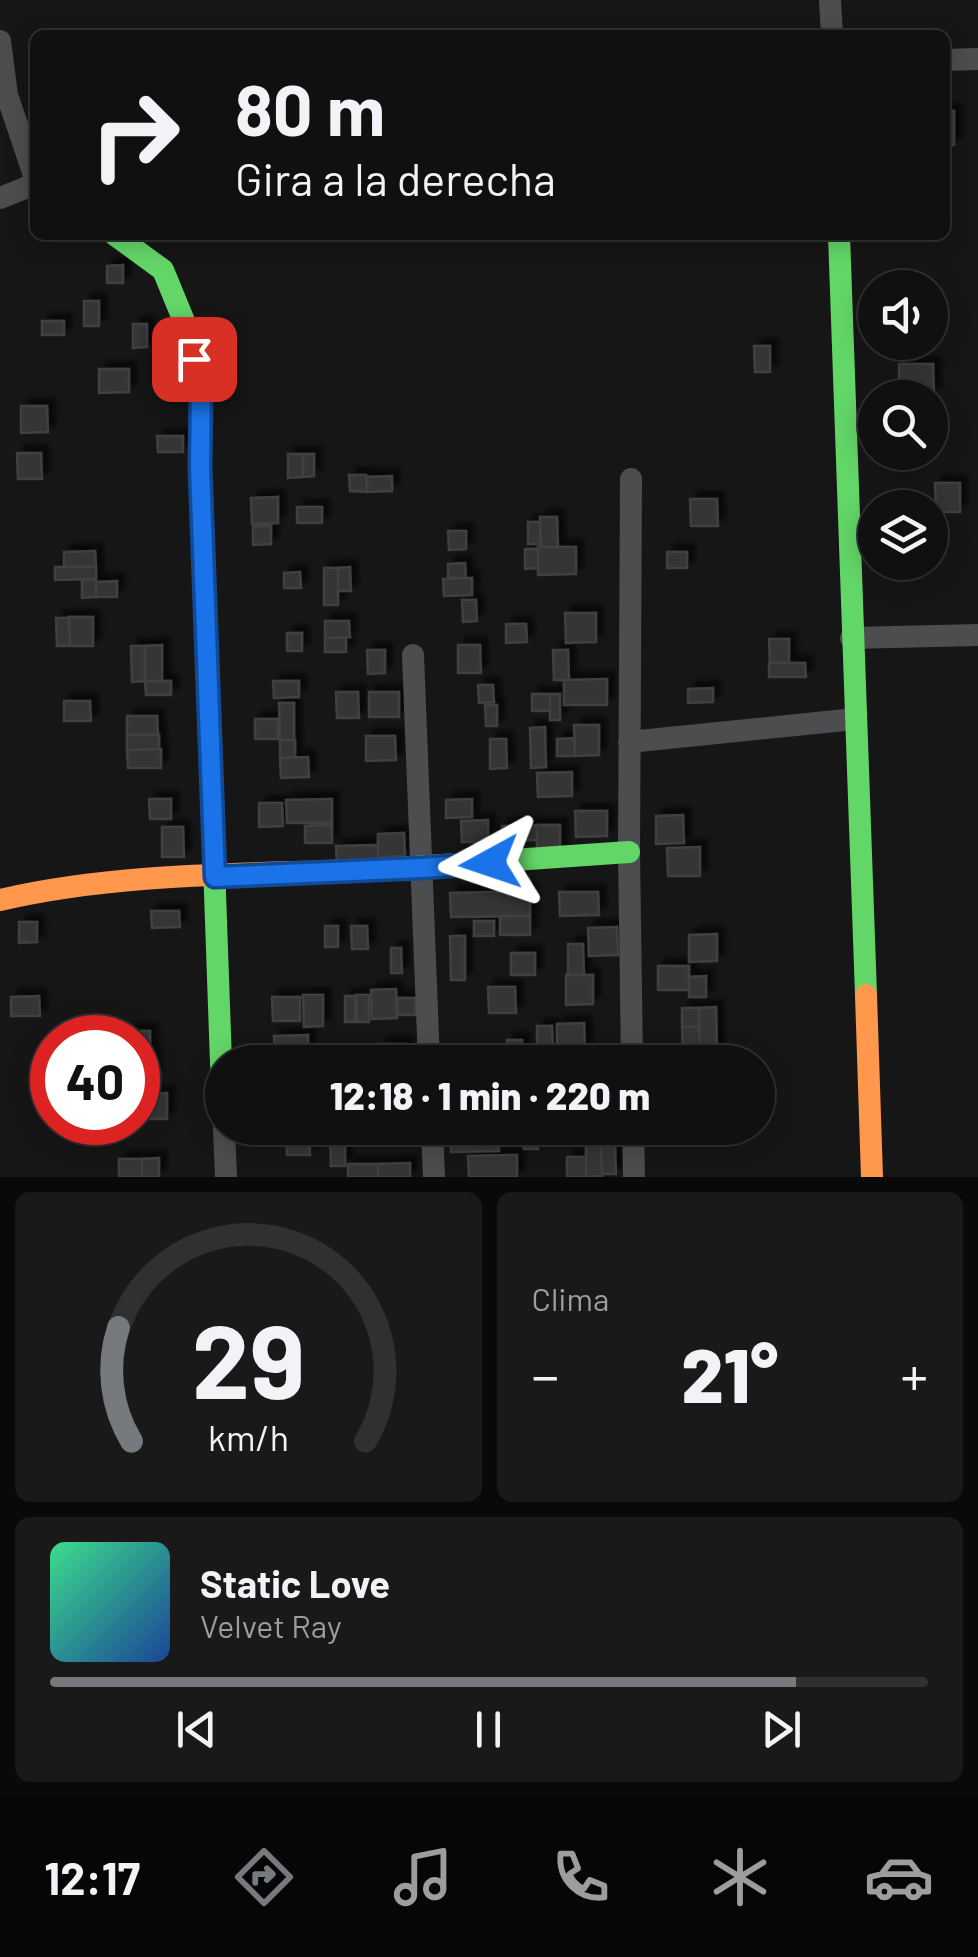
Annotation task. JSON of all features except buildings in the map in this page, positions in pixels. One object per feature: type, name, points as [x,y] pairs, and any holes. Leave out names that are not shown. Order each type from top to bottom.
[{"type":"street","points":[[830,0],[832,30]]},
{"type":"street","points":[[0,41],[3,95],[30,168]]},
{"type":"street","points":[[950,60],[978,59]]},
{"type":"street","points":[[0,198],[30,183]]},
{"type":"street","points":[[122,240],[164,270],[186,326],[201,392],[200,468],[220,1045]]},
{"type":"street","points":[[839,240],[872,1177]]},
{"type":"street","points":[[631,479],[628,852],[632,1045]]},
{"type":"street","points":[[851,638],[978,635]]},
{"type":"street","points":[[413,655],[429,1045]]},
{"type":"street","points":[[629,742],[855,719]]},
{"type":"street","points":[[0,900],[70,886],[143,879],[421,868],[628,852]]},
{"type":"street","points":[[225,1145],[226,1177]]},
{"type":"street","points":[[433,1145],[434,1177]]},
{"type":"street","points":[[633,1145],[634,1177]]},
{"type":"traffic: fast","points":[[122,240],[163,270],[186,326],[201,392],[200,468],[220,1045]]},
{"type":"traffic: fast","points":[[839,240],[866,995]]},
{"type":"traffic: fast","points":[[384,869],[629,852]]},
{"type":"traffic: slow","points":[[0,900],[143,879],[384,869]]},
{"type":"traffic: slow","points":[[866,995],[872,1177]]},
{"type":"route","points":[[194,359],[201,392],[200,468],[215,877],[490,863]]}]
